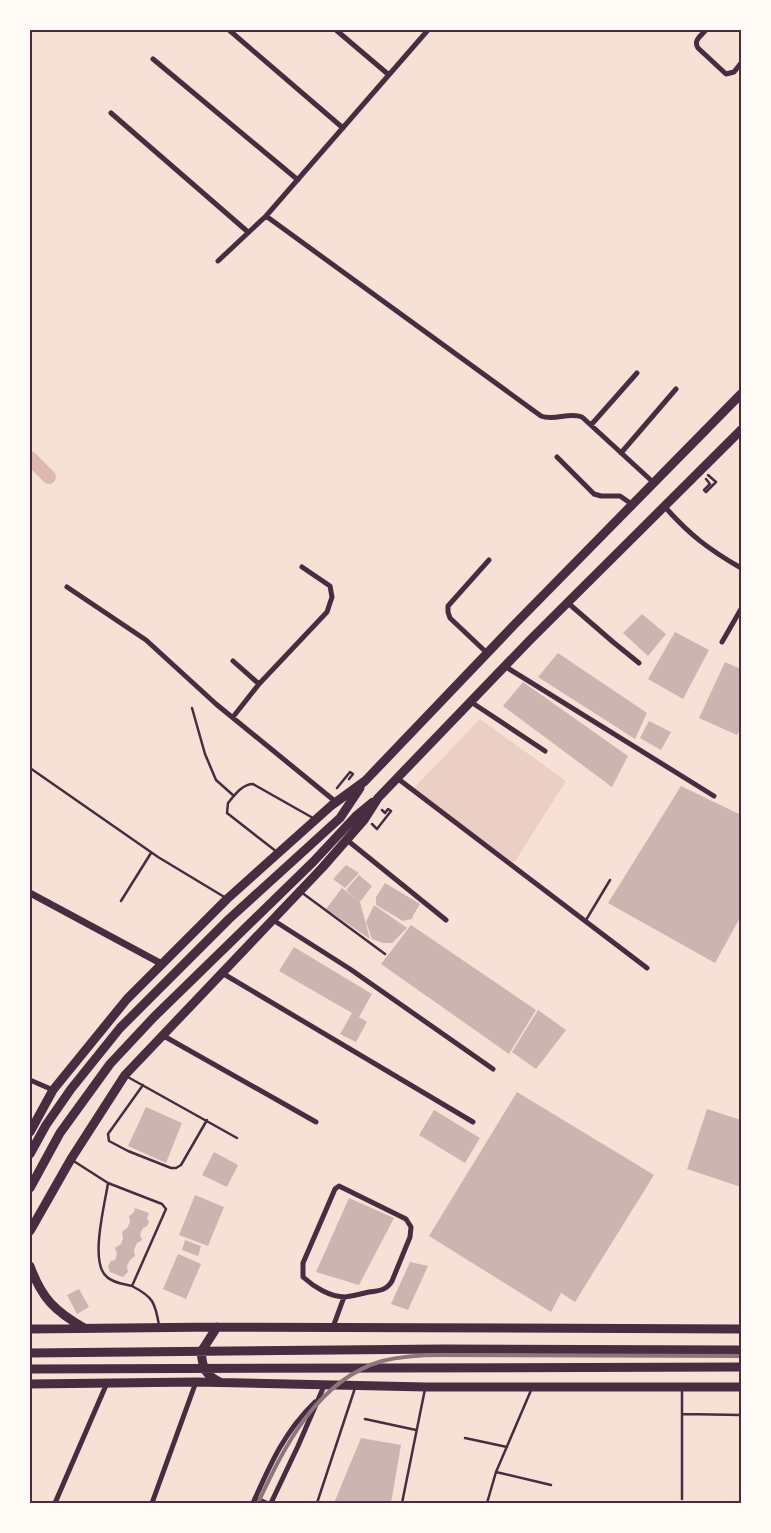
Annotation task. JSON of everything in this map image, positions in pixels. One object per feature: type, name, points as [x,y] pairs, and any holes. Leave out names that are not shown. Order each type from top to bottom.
[{"type":"main road","points":[[30,1154],[71,1089],[120,1028],[229,919],[340,818],[365,781],[741,394]]},
{"type":"main road","points":[[30,1188],[60,1133],[110,1064],[161,1010],[312,862],[356,816],[378,798],[568,602],[741,430]]},
{"type":"main road","points":[[30,1132],[53,1090],[126,999],[227,899],[336,802],[365,781]]},
{"type":"main road","points":[[30,1231],[71,1159],[125,1075],[347,840],[364,820],[378,798]]},
{"type":"main road","points":[[30,1266],[39,1287],[54,1307],[64,1317],[85,1328]]},
{"type":"main road","points":[[30,1329],[160,1327],[741,1329]]},
{"type":"main road","points":[[217,1327],[201,1352],[203,1367],[208,1376],[222,1383]]},
{"type":"main road","points":[[30,1353],[443,1349],[741,1350]]},
{"type":"main road","points":[[30,1369],[741,1368]]},
{"type":"main road","points":[[30,1384],[196,1382],[426,1387],[741,1387]]},
{"type":"street","points":[[229,30],[343,128]]},
{"type":"street","points":[[336,30],[389,75]]},
{"type":"street","points":[[218,261],[266,216],[428,30]]},
{"type":"street","points":[[706,30],[696,40],[698,48],[726,74],[734,72],[741,63]]},
{"type":"street","points":[[153,60],[298,180]]},
{"type":"street","points":[[111,114],[248,232]]},
{"type":"street","points":[[266,216],[541,416],[546,418],[576,415],[582,417],[654,484]]},
{"type":"street","points":[[591,425],[637,373]]},
{"type":"street","points":[[621,453],[676,389]]},
{"type":"street","points":[[557,457],[594,494],[600,496],[620,496],[633,505]]},
{"type":"street","points":[[665,507],[686,530],[712,551],[741,568]]},
{"type":"street","points":[[487,654],[450,618],[448,606],[489,560]]},
{"type":"street","points":[[233,718],[260,684],[327,612],[332,597],[330,586],[302,568]]},
{"type":"street","points":[[67,587],[146,640],[233,718],[336,802]]},
{"type":"street","points":[[568,602],[639,663]]},
{"type":"street","points":[[722,642],[741,609]]},
{"type":"street","points":[[233,661],[260,684]]},
{"type":"street","points":[[506,667],[714,796]]},
{"type":"street","points":[[471,702],[545,751]]},
{"type":"street","points":[[397,778],[646,968]]},
{"type":"street","points":[[347,840],[446,920]]},
{"type":"street","points":[[30,893],[162,964]]},
{"type":"street","points":[[273,920],[350,970],[493,1069]]},
{"type":"street","points":[[222,973],[473,1122]]},
{"type":"street","points":[[162,1035],[316,1122]]},
{"type":"street","points":[[30,1080],[53,1090]]},
{"type":"street","points":[[339,1186],[406,1219],[411,1227],[410,1238],[389,1286],[381,1290],[344,1297],[314,1287],[303,1277],[302,1270],[303,1263],[335,1189],[339,1186]]},
{"type":"street","points":[[333,1327],[344,1297]]},
{"type":"street","points":[[152,1503],[196,1382]]},
{"type":"street","points":[[55,1503],[107,1383]]},
{"type":"street","points":[[271,1503],[324,1386]]},
{"type":"street","points":[[266,1503],[254,1500],[276,1451],[305,1412],[318,1399]]},
{"type":"lane","points":[[192,708],[205,754],[216,780],[234,796]]},
{"type":"lane","points":[[30,768],[151,853],[227,899]]},
{"type":"lane","points":[[278,853],[227,812],[228,803],[244,786],[253,784],[317,819]]},
{"type":"lane","points":[[121,901],[151,853]]},
{"type":"lane","points":[[585,921],[610,880]]},
{"type":"lane","points":[[300,891],[385,954]]},
{"type":"lane","points":[[125,1075],[237,1138]]},
{"type":"lane","points":[[143,1085],[108,1134],[109,1141],[136,1154],[171,1168],[176,1168],[181,1165],[207,1120]]},
{"type":"lane","points":[[71,1159],[108,1183],[162,1204],[166,1209],[132,1286]]},
{"type":"lane","points":[[108,1183],[98,1247],[102,1272],[108,1278],[132,1286],[150,1297],[155,1307],[160,1327]]},
{"type":"lane","points":[[316,1503],[356,1386]]},
{"type":"lane","points":[[402,1503],[426,1387]]},
{"type":"lane","points":[[487,1503],[496,1472],[533,1387]]},
{"type":"lane","points":[[682,1387],[682,1499]]},
{"type":"lane","points":[[683,1414],[741,1415]]},
{"type":"lane","points":[[364,1419],[416,1430]]},
{"type":"lane","points":[[465,1438],[507,1447]]},
{"type":"lane","points":[[496,1472],[551,1485]]},
{"type":"path","points":[[710,484],[704,490],[706,492],[716,482]]},
{"type":"path","points":[[334,791],[350,772],[353,774],[349,778]]},
{"type":"path","points":[[377,829],[391,811],[388,809],[385,813]]},
{"type":"shaded area","points":[[480,719],[566,781],[514,863],[413,789]]},
{"type":"building","points":[[642,614],[666,634],[648,656],[623,633]]},
{"type":"building","points":[[675,632],[709,650],[683,699],[648,679]]},
{"type":"building","points":[[558,653],[647,713],[635,739],[538,677]]},
{"type":"building","points":[[725,662],[741,669],[741,726],[737,735],[699,718]]},
{"type":"building","points":[[523,682],[628,756],[612,787],[503,706]]},
{"type":"building","points":[[649,721],[671,732],[661,750],[640,738]]},
{"type":"building","points":[[681,786],[741,815],[741,916],[715,963],[608,903]]},
{"type":"building","points":[[346,865],[359,873],[345,888],[333,879]]},
{"type":"building","points":[[359,875],[372,886],[360,902],[346,890]]},
{"type":"building","points":[[385,883],[420,904],[412,919],[403,921],[376,905],[376,897]]},
{"type":"building","points":[[342,888],[360,902],[370,939],[326,909]]},
{"type":"building","points":[[374,905],[407,928],[392,943],[383,943],[372,939],[366,922]]},
{"type":"building","points":[[411,925],[536,1010],[509,1054],[381,964]]},
{"type":"building","points":[[294,947],[372,994],[359,1017],[367,1022],[356,1042],[340,1034],[352,1013],[279,971]]},
{"type":"building","points":[[538,1010],[566,1030],[536,1069],[512,1052]]},
{"type":"building","points":[[517,1092],[654,1175],[575,1302],[561,1293],[551,1312],[429,1236]]},
{"type":"building","points":[[146,1107],[182,1123],[166,1163],[128,1146]]},
{"type":"building","points":[[707,1109],[741,1120],[741,1187],[687,1169]]},
{"type":"building","points":[[434,1110],[480,1138],[465,1163],[419,1135]]},
{"type":"building","points":[[214,1152],[238,1165],[227,1187],[202,1175]]},
{"type":"building","points":[[195,1195],[224,1207],[208,1246],[179,1235]]},
{"type":"building","points":[[349,1198],[394,1218],[359,1285],[316,1272]]},
{"type":"building","points":[[135,1208],[149,1213],[147,1218],[149,1222],[140,1234],[142,1240],[137,1243],[134,1250],[135,1256],[130,1260],[127,1266],[128,1272],[123,1277],[110,1272],[108,1266],[111,1261],[115,1260],[117,1254],[115,1248],[121,1244],[122,1232],[127,1228],[130,1222],[129,1216],[134,1212]]},
{"type":"building","points":[[185,1240],[201,1246],[198,1256],[182,1250]]},
{"type":"building","points":[[178,1254],[201,1264],[186,1299],[163,1289]]},
{"type":"building","points":[[410,1262],[428,1266],[408,1310],[391,1304]]},
{"type":"building","points":[[79,1289],[89,1307],[77,1314],[67,1295]]},
{"type":"building","points":[[361,1438],[401,1445],[391,1503],[334,1503]]},
{"type":"waterway","points":[[30,458],[49,477]]},
{"type":"railway","points":[[258,1503],[279,1460],[305,1418],[339,1383],[359,1370],[382,1361],[434,1355],[741,1356]]}]
